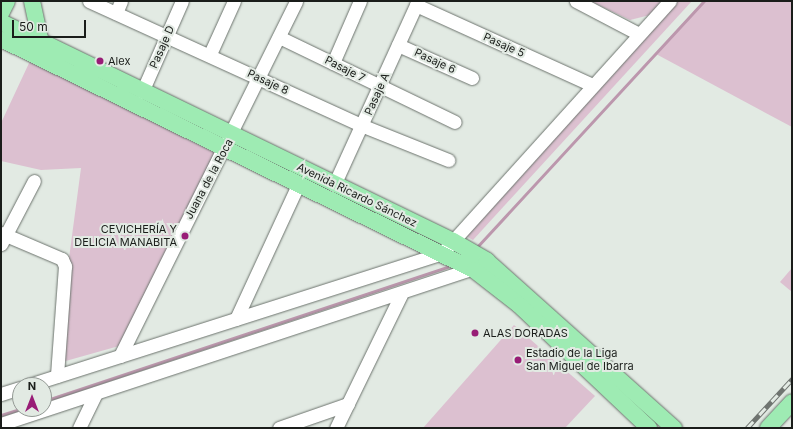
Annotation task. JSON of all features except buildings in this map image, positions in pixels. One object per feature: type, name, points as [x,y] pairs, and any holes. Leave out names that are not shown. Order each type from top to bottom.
[{"type":"main road","points":[[1,13],[7,1]]},
{"type":"main road","points":[[32,1],[40,40]]},
{"type":"main road","name":"Avenida Ricardo Sánchez","points":[[1,22],[40,40],[142,92],[233,134],[334,185],[448,247],[474,270],[519,305],[649,428]]},
{"type":"main road","name":"Avenida Ricardo Sánchez","points":[[1,39],[298,185],[448,247],[487,261],[674,428]]},
{"type":"main road","points":[[768,428],[792,402]]},
{"type":"street","name":"Pasaje 8","points":[[89,1],[210,54],[363,126],[448,160]]},
{"type":"street","points":[[116,13],[121,1]]},
{"type":"street","name":"Pasaje D","points":[[142,92],[182,1]]},
{"type":"street","points":[[210,54],[234,1]]},
{"type":"street","name":"Juana de la Roca","points":[[120,356],[223,148],[233,134],[296,1]]},
{"type":"street","points":[[333,63],[360,1]]},
{"type":"street","points":[[576,1],[640,34]]},
{"type":"street","points":[[52,378],[236,319],[448,247],[592,85],[670,1]]},
{"type":"street","name":"Pasaje A","points":[[334,185],[363,126],[417,3]]},
{"type":"street","name":"Pasaje 5","points":[[417,3],[592,85]]},
{"type":"street","name":"Pasaje 7","points":[[279,37],[455,122]]},
{"type":"street","name":"Pasaje 6","points":[[398,45],[472,78]]},
{"type":"street","points":[[34,181],[2,237],[62,259],[64,266],[57,376]]},
{"type":"street","points":[[236,319],[298,185]]},
{"type":"street","points":[[1,424],[401,295],[474,270],[487,261]]},
{"type":"street","points":[[336,428],[401,295]]},
{"type":"street","points":[[1,394],[12,391]]},
{"type":"street","points":[[79,428],[96,393]]},
{"type":"street","points":[[279,428],[348,404]]},
{"type":"shaded area","points":[[590,1],[665,1],[654,14],[630,20]]},
{"type":"shaded area","points":[[674,1],[692,1],[473,240],[464,235]]},
{"type":"shaded area","points":[[703,1],[792,1],[792,127],[656,54]]},
{"type":"shaded area","points":[[30,61],[215,153],[119,346],[55,364],[81,168],[41,170],[1,161],[1,123]]},
{"type":"shaded area","points":[[792,268],[792,292],[780,282]]},
{"type":"shaded area","name":"Estadio de la Liga San Miguel de Ibarra","points":[[514,325],[595,396],[565,428],[423,428]]},
{"type":"waterway","points":[[476,248],[704,1]]},
{"type":"waterway","points":[[52,398],[447,267]]},
{"type":"waterway","points":[[1,415],[12,412]]},
{"type":"railway","points":[[747,428],[792,379]]},
{"type":"place","name":"Alex","points":[[100,61]]},
{"type":"place","name":"CEVICHERÍA Y DELICIA MANABITA","points":[[185,236]]},
{"type":"place","name":"ALAS DORADAS","points":[[475,333]]},
{"type":"place","name":"Estadio de la Liga San Miguel de Ibarra","points":[[518,360]]}]
